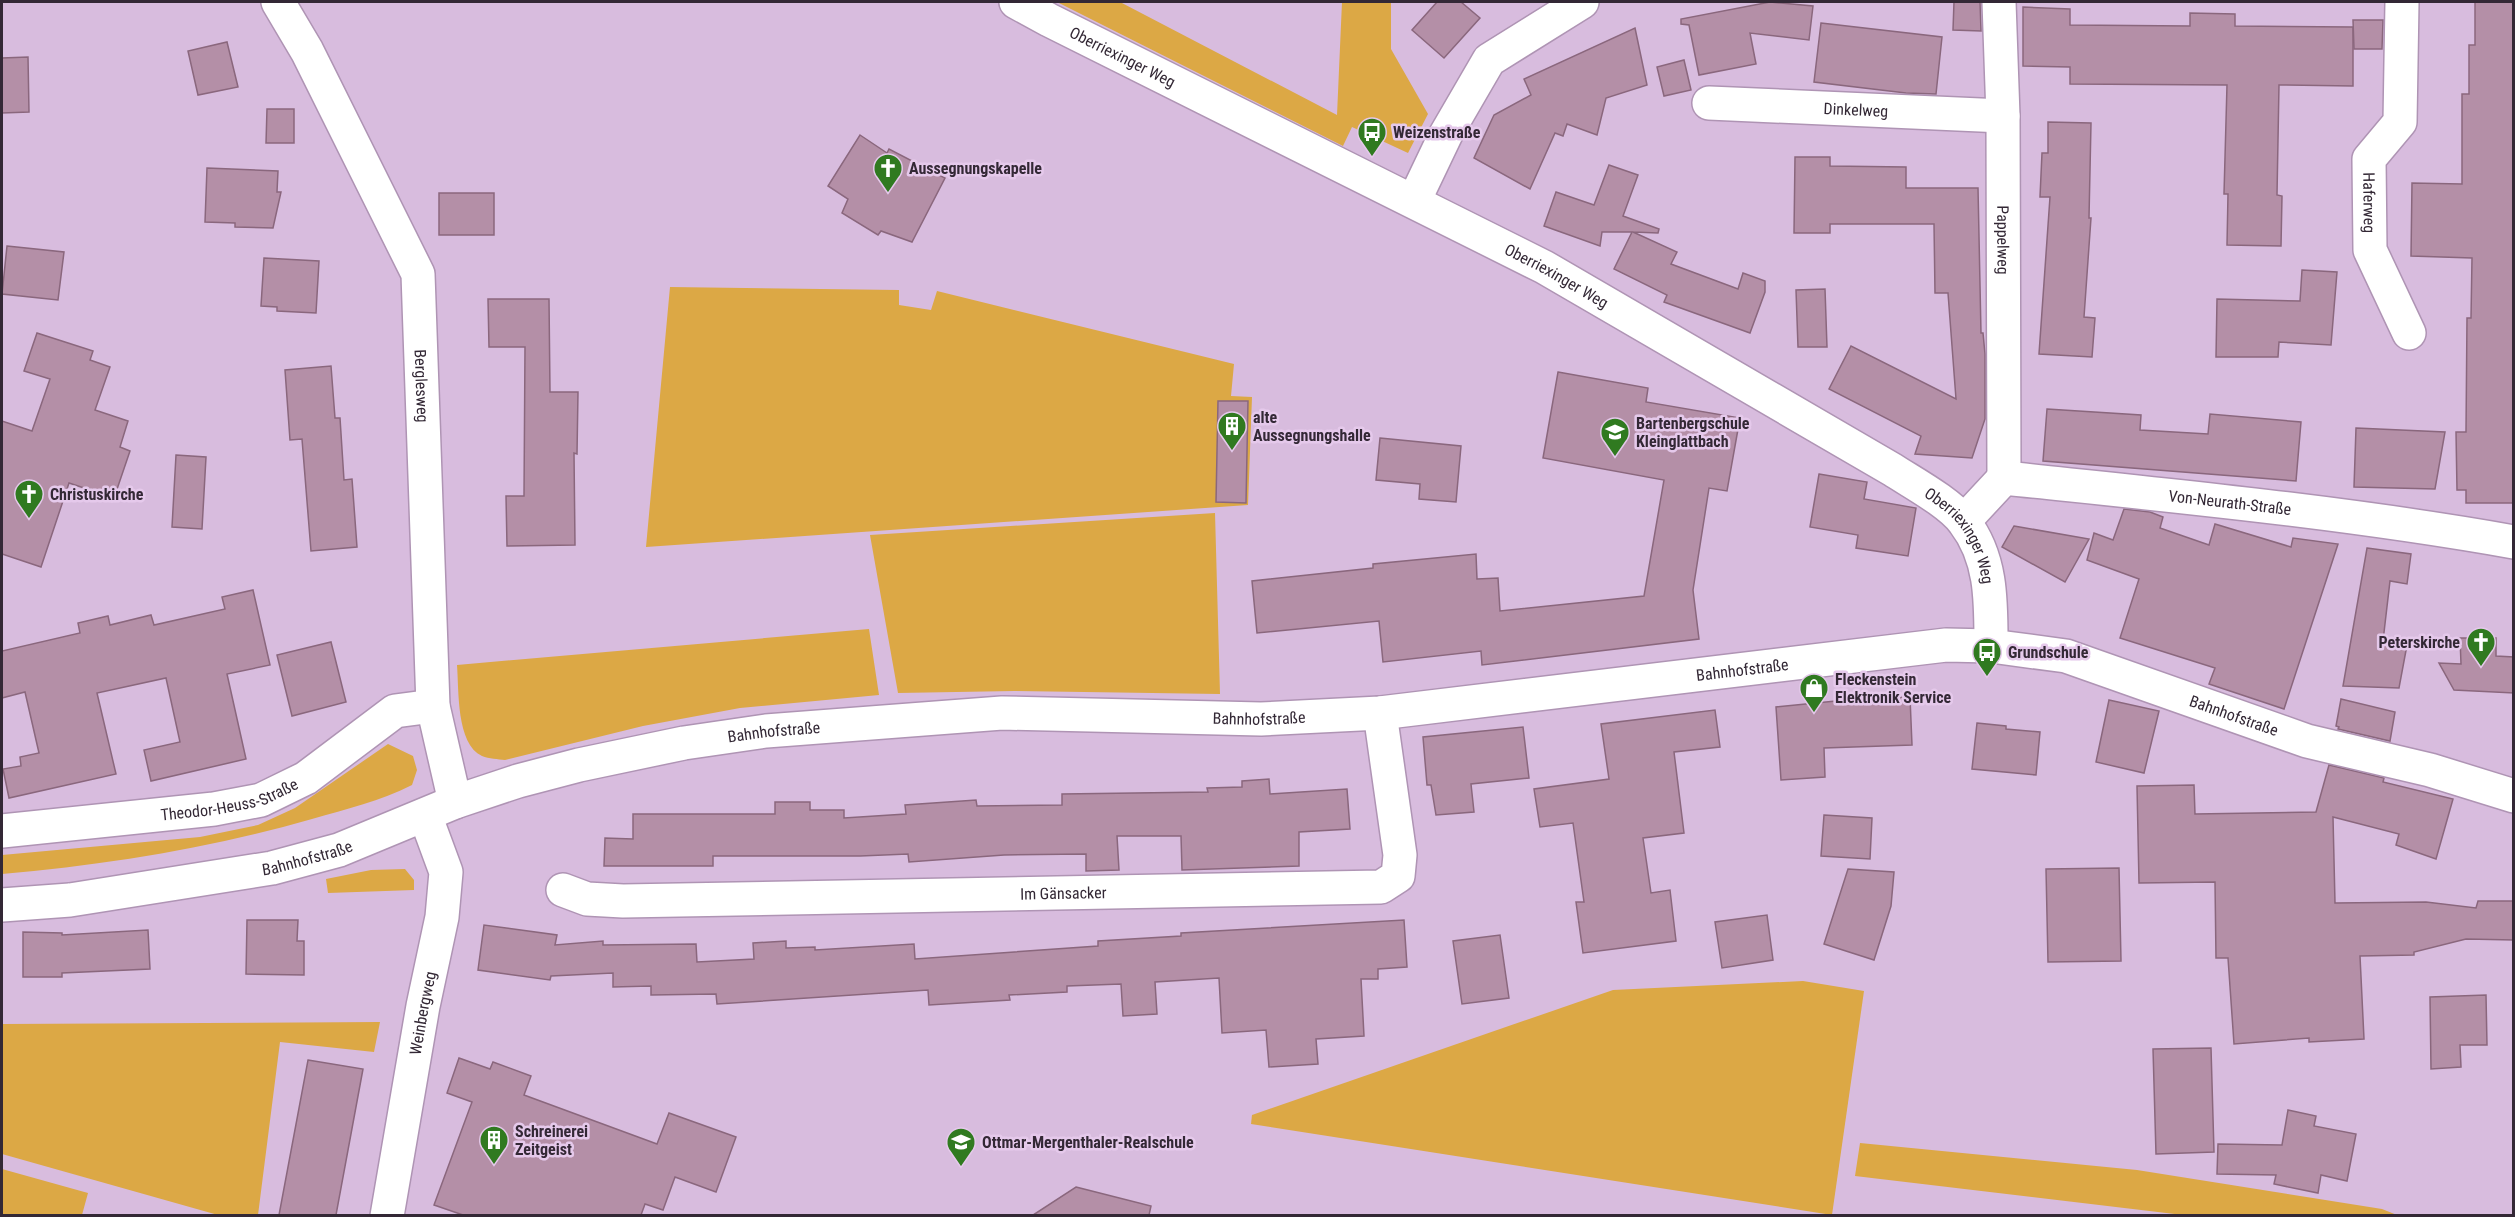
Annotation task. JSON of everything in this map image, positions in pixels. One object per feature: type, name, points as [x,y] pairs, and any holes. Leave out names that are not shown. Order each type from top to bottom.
[{"type":"street","name":"Berglesweg","points":[[278,2],[308,51],[418,274],[433,706],[455,802]]},
{"type":"street","name":"Oberriexinger Weg","points":[[1016,2],[1544,267],[1747,384],[1932,495],[1964,521],[1986,561],[1991,646]]},
{"type":"street","points":[[1414,201],[1446,134],[1489,60],[1582,2]]},
{"type":"street","name":"Pappelweg","points":[[1999,2],[2003,116],[2004,478]]},
{"type":"street","name":"Haferweg","points":[[2402,2],[2400,122],[2369,159],[2370,250],[2409,333]]},
{"type":"street","name":"Dinkelweg","points":[[1708,103],[2003,116]]},
{"type":"street","points":[[1964,521],[2004,478]]},
{"type":"street","name":"Von-Neurath-Straße","points":[[2004,478],[2257,506],[2440,529],[2514,542]]},
{"type":"street","name":"Bahnhofstraße","points":[[2,905],[70,900],[272,868],[339,850],[455,802],[518,781],[579,765],[684,743],[766,731],[1002,713],[1260,719],[1380,713],[1946,645],[1991,646],[2066,656],[2307,741],[2430,770],[2514,796]]},
{"type":"street","name":"Theodor-Heuss-Straße","points":[[2,831],[214,809],[261,800],[306,778],[395,711],[433,706]]},
{"type":"street","name":"Im Gänsacker","points":[[563,890],[587,900],[623,901],[1381,887],[1398,876],[1400,855],[1380,713]]},
{"type":"street","name":"Weinbergweg","points":[[387,1215],[423,1006],[442,917],[446,872],[425,814]]},
{"type":"shaded area","points":[[1057,2],[1120,2],[1337,115],[1342,2],[1391,2],[1391,49],[1428,114],[1408,153],[1352,127],[1343,146]]},
{"type":"shaded area","points":[[670,287],[899,290],[899,305],[931,310],[937,291],[1234,364],[1231,396],[1252,397],[1248,505],[646,547]]},
{"type":"shaded area","points":[[1215,513],[1220,694],[1014,691],[898,693],[870,535]]},
{"type":"shaded area","points":[[869,629],[879,695],[740,708],[643,726],[505,760],[482,756],[474,750],[463,729],[457,665]]},
{"type":"shaded area","points":[[388,744],[413,756],[417,770],[412,785],[376,800],[236,839],[197,847],[80,866],[2,874],[2,855],[200,837],[258,825],[295,808]]},
{"type":"shaded area","points":[[405,869],[414,880],[414,890],[328,893],[326,879],[371,870]]},
{"type":"shaded area","points":[[1803,981],[1864,991],[1832,1215],[1251,1124],[1252,1115],[1613,990]]},
{"type":"shaded area","points":[[380,1022],[374,1052],[280,1042],[258,1215],[218,1215],[2,1154],[2,1024]]},
{"type":"shaded area","points":[[1860,1143],[2137,1170],[2382,1209],[2397,1215],[2183,1215],[1855,1176]]},
{"type":"shaded area","points":[[2,1169],[88,1193],[82,1215],[2,1215]]},
{"type":"building","points":[[1437,2],[1461,2],[1480,18],[1444,58],[1412,30]]},
{"type":"building","points":[[1770,2],[1813,6],[1809,40],[1750,33],[1756,64],[1699,75],[1689,25],[1681,24],[1681,19]]},
{"type":"building","points":[[1954,2],[1980,2],[1981,31],[1953,30]]},
{"type":"building","points":[[2475,2],[2514,2],[2514,503],[2466,503],[2466,490],[2457,490],[2456,432],[2466,432],[2467,318],[2471,318],[2472,258],[2411,256],[2412,183],[2462,184],[2462,94],[2469,94],[2469,45],[2475,45]]},
{"type":"building","points":[[2023,7],[2070,9],[2070,25],[2190,26],[2190,13],[2235,14],[2235,26],[2353,27],[2353,86],[2279,85],[2277,195],[2282,196],[2281,246],[2227,245],[2228,194],[2224,194],[2227,85],[2070,84],[2070,67],[2023,66]]},
{"type":"building","points":[[2353,20],[2383,20],[2382,49],[2354,49]]},
{"type":"building","points":[[1821,23],[1942,37],[1936,94],[1906,93],[1814,82]]},
{"type":"building","points":[[1635,28],[1647,85],[1606,98],[1597,135],[1567,124],[1563,136],[1555,133],[1530,189],[1474,158],[1494,115],[1531,95],[1524,79]]},
{"type":"building","points":[[227,42],[238,87],[198,95],[188,51]]},
{"type":"building","points":[[28,57],[29,112],[2,113],[2,58]]},
{"type":"building","points":[[1684,60],[1691,90],[1664,96],[1657,67]]},
{"type":"building","points":[[267,109],[294,109],[294,143],[266,143]]},
{"type":"building","points":[[2048,122],[2091,123],[2089,218],[2091,218],[2084,317],[2095,318],[2092,357],[2039,354],[2050,197],[2040,197],[2042,153],[2048,153]]},
{"type":"building","name":"Aussegnungskapelle","points":[[860,135],[887,153],[889,149],[945,178],[912,242],[881,231],[878,235],[842,213],[848,199],[828,186]]},
{"type":"building","points":[[1795,157],[1830,157],[1830,166],[1906,167],[1906,188],[1978,188],[1981,333],[1983,333],[1985,354],[1985,419],[1972,458],[1915,454],[1921,436],[1829,389],[1851,346],[1956,399],[1948,293],[1935,293],[1934,224],[1830,224],[1830,233],[1794,233]]},
{"type":"building","points":[[1609,165],[1638,175],[1623,216],[1659,229],[1658,233],[1633,232],[1677,252],[1671,264],[1738,289],[1743,273],[1765,281],[1765,292],[1750,333],[1664,302],[1667,295],[1614,269],[1632,232],[1602,232],[1600,246],[1544,226],[1556,192],[1594,205]]},
{"type":"building","points":[[207,168],[278,171],[277,192],[281,192],[273,228],[235,227],[235,223],[205,222]]},
{"type":"building","points":[[439,193],[494,193],[494,235],[439,235]]},
{"type":"building","points":[[7,246],[64,252],[58,300],[2,294]]},
{"type":"building","points":[[264,258],[319,261],[316,313],[277,311],[277,307],[261,306]]},
{"type":"building","points":[[2302,270],[2337,272],[2331,345],[2279,342],[2278,357],[2216,357],[2217,299],[2300,301]]},
{"type":"building","points":[[1825,289],[1827,347],[1798,347],[1796,290]]},
{"type":"building","points":[[488,299],[549,299],[550,392],[578,392],[577,454],[574,453],[575,545],[507,546],[506,496],[524,496],[525,347],[489,347]]},
{"type":"building","points":[[37,333],[93,351],[90,360],[110,367],[95,410],[128,421],[120,447],[130,451],[114,498],[69,483],[41,567],[2,554],[2,421],[32,431],[50,379],[24,371]]},
{"type":"building","points":[[331,366],[335,418],[340,418],[344,480],[352,479],[357,547],[311,551],[302,439],[290,440],[285,370]]},
{"type":"building","points":[[1558,372],[1648,388],[1646,402],[1740,418],[1727,491],[1709,488],[1693,590],[1699,639],[1482,665],[1481,651],[1383,662],[1379,621],[1257,633],[1252,581],[1373,568],[1373,564],[1476,554],[1477,579],[1498,578],[1500,611],[1644,596],[1664,480],[1543,458]]},
{"type":"building","name":"alte Aussegnungshalle","points":[[1218,401],[1248,401],[1246,503],[1216,502]]},
{"type":"building","points":[[2047,409],[2141,415],[2140,430],[2208,434],[2210,414],[2301,422],[2296,481],[2043,461]]},
{"type":"building","points":[[2356,428],[2445,432],[2435,489],[2354,487]]},
{"type":"building","points":[[1380,438],[1461,446],[1456,502],[1419,499],[1420,484],[1376,480]]},
{"type":"building","points":[[176,455],[206,457],[202,529],[172,527]]},
{"type":"building","points":[[1819,474],[1867,482],[1864,499],[1916,508],[1908,556],[1856,548],[1858,535],[1810,527]]},
{"type":"building","points":[[2124,509],[2150,512],[2163,517],[2160,528],[2209,545],[2215,524],[2291,547],[2293,538],[2338,544],[2284,709],[2209,684],[2215,668],[2120,638],[2139,579],[2087,560],[2094,533],[2113,540]]},
{"type":"building","points":[[2014,526],[2089,539],[2065,582],[2002,547]]},
{"type":"building","points":[[2367,548],[2411,554],[2407,584],[2390,581],[2383,641],[2407,645],[2399,688],[2343,686]]},
{"type":"building","points":[[253,590],[270,665],[227,674],[246,759],[151,781],[144,750],[180,742],[166,678],[97,693],[116,774],[9,798],[3,769],[21,766],[20,757],[39,753],[25,692],[2,698],[2,651],[80,633],[78,623],[108,616],[110,625],[151,615],[154,625],[225,609],[222,597]]},
{"type":"building","name":"Peterskirche","points":[[2460,638],[2496,638],[2496,656],[2514,657],[2514,693],[2454,690],[2439,663],[2461,664]]},
{"type":"building","points":[[331,642],[346,702],[292,716],[277,655]]},
{"type":"building","points":[[1910,697],[1912,745],[1824,748],[1825,777],[1781,780],[1776,707]]},
{"type":"building","points":[[2341,699],[2395,712],[2390,741],[2338,729],[2339,727],[2336,726]]},
{"type":"building","points":[[2109,700],[2159,711],[2144,773],[2096,762]]},
{"type":"building","points":[[1715,710],[1720,747],[1674,752],[1684,833],[1643,838],[1651,893],[1670,890],[1676,941],[1583,953],[1576,902],[1584,902],[1573,823],[1540,827],[1534,789],[1609,779],[1601,724]]},
{"type":"building","points":[[1977,723],[2006,726],[2006,729],[2040,732],[2036,775],[1972,769]]},
{"type":"building","points":[[1523,727],[1529,778],[1471,784],[1474,812],[1436,815],[1431,785],[1427,785],[1423,737]]},
{"type":"building","points":[[2329,765],[2384,778],[2383,782],[2453,799],[2436,859],[2396,845],[2399,834],[2333,817],[2335,903],[2426,902],[2476,908],[2478,901],[2514,901],[2514,940],[2466,939],[2414,952],[2414,955],[2360,956],[2364,1039],[2309,1042],[2309,1038],[2234,1044],[2228,958],[2216,958],[2215,882],[2139,883],[2137,786],[2194,785],[2195,814],[2316,812]]},
{"type":"building","points":[[1269,779],[1270,794],[1347,789],[1350,829],[1299,832],[1299,866],[1182,870],[1181,836],[1117,836],[1119,870],[1086,871],[1086,854],[1004,855],[909,862],[908,854],[713,856],[713,866],[604,866],[605,838],[633,839],[633,814],[775,814],[775,802],[810,802],[810,810],[844,810],[844,818],[906,814],[905,805],[976,800],[977,806],[1062,805],[1062,794],[1208,792],[1207,788],[1242,787],[1242,781]]},
{"type":"building","points":[[1824,815],[1872,818],[1870,859],[1821,856]]},
{"type":"building","points":[[2119,868],[2121,961],[2048,962],[2046,869]]},
{"type":"building","points":[[1848,869],[1894,872],[1891,906],[1874,960],[1824,944]]},
{"type":"building","points":[[1767,915],[1773,960],[1722,968],[1715,922]]},
{"type":"building","points":[[247,920],[298,920],[297,941],[304,941],[304,975],[246,974]]},
{"type":"building","points":[[1404,920],[1407,967],[1378,969],[1378,979],[1361,979],[1364,1036],[1316,1039],[1318,1064],[1269,1067],[1266,1030],[1222,1033],[1219,978],[1155,982],[1157,1014],[1123,1016],[1121,984],[1067,986],[1067,992],[1009,995],[1010,1000],[929,1005],[928,990],[717,1004],[716,994],[651,995],[651,986],[613,987],[613,973],[551,976],[550,980],[478,970],[484,925],[557,935],[555,945],[603,941],[603,945],[696,944],[697,962],[754,959],[753,943],[786,941],[786,948],[815,947],[815,950],[914,944],[915,959],[1098,946],[1098,941],[1181,936],[1181,933]]},
{"type":"building","points":[[148,930],[150,969],[62,973],[62,977],[23,977],[23,932],[62,933],[62,935]]},
{"type":"building","points":[[1500,935],[1509,998],[1462,1004],[1453,941]]},
{"type":"building","points":[[2486,995],[2487,1045],[2460,1045],[2461,1067],[2431,1069],[2430,997]]},
{"type":"building","points":[[2211,1048],[2214,1152],[2156,1154],[2153,1049]]},
{"type":"building","points":[[459,1058],[490,1069],[493,1062],[531,1076],[524,1095],[657,1144],[669,1113],[736,1137],[716,1192],[675,1177],[663,1210],[645,1204],[641,1215],[463,1215],[434,1205],[472,1102],[447,1093]]},
{"type":"building","points":[[308,1060],[363,1069],[336,1215],[279,1215]]},
{"type":"building","points":[[2288,1110],[2316,1116],[2314,1126],[2356,1134],[2347,1181],[2321,1175],[2318,1193],[2274,1184],[2276,1175],[2217,1174],[2218,1144],[2282,1145]]},
{"type":"building","points":[[1076,1187],[1151,1206],[1149,1215],[1033,1215]]},
{"type":"place","name":"Weizenstraße","points":[[1372,158]]},
{"type":"place","name":"Aussegnungskapelle","points":[[888,194]]},
{"type":"place","name":"alte Aussegnungshalle","points":[[1232,452]]},
{"type":"place","name":"Bartenbergschule Kleinglattbach","points":[[1615,458]]},
{"type":"place","name":"Christuskirche","points":[[29,520]]},
{"type":"place","name":"Peterskirche","points":[[2481,668]]},
{"type":"place","name":"Grundschule","points":[[1987,678]]},
{"type":"place","name":"Fleckenstein Elektronik Service","points":[[1814,714]]},
{"type":"place","name":"Schreinerei Zeitgeist","points":[[494,1166]]},
{"type":"place","name":"Ottmar-Mergenthaler-Realschule","points":[[961,1168]]}]
